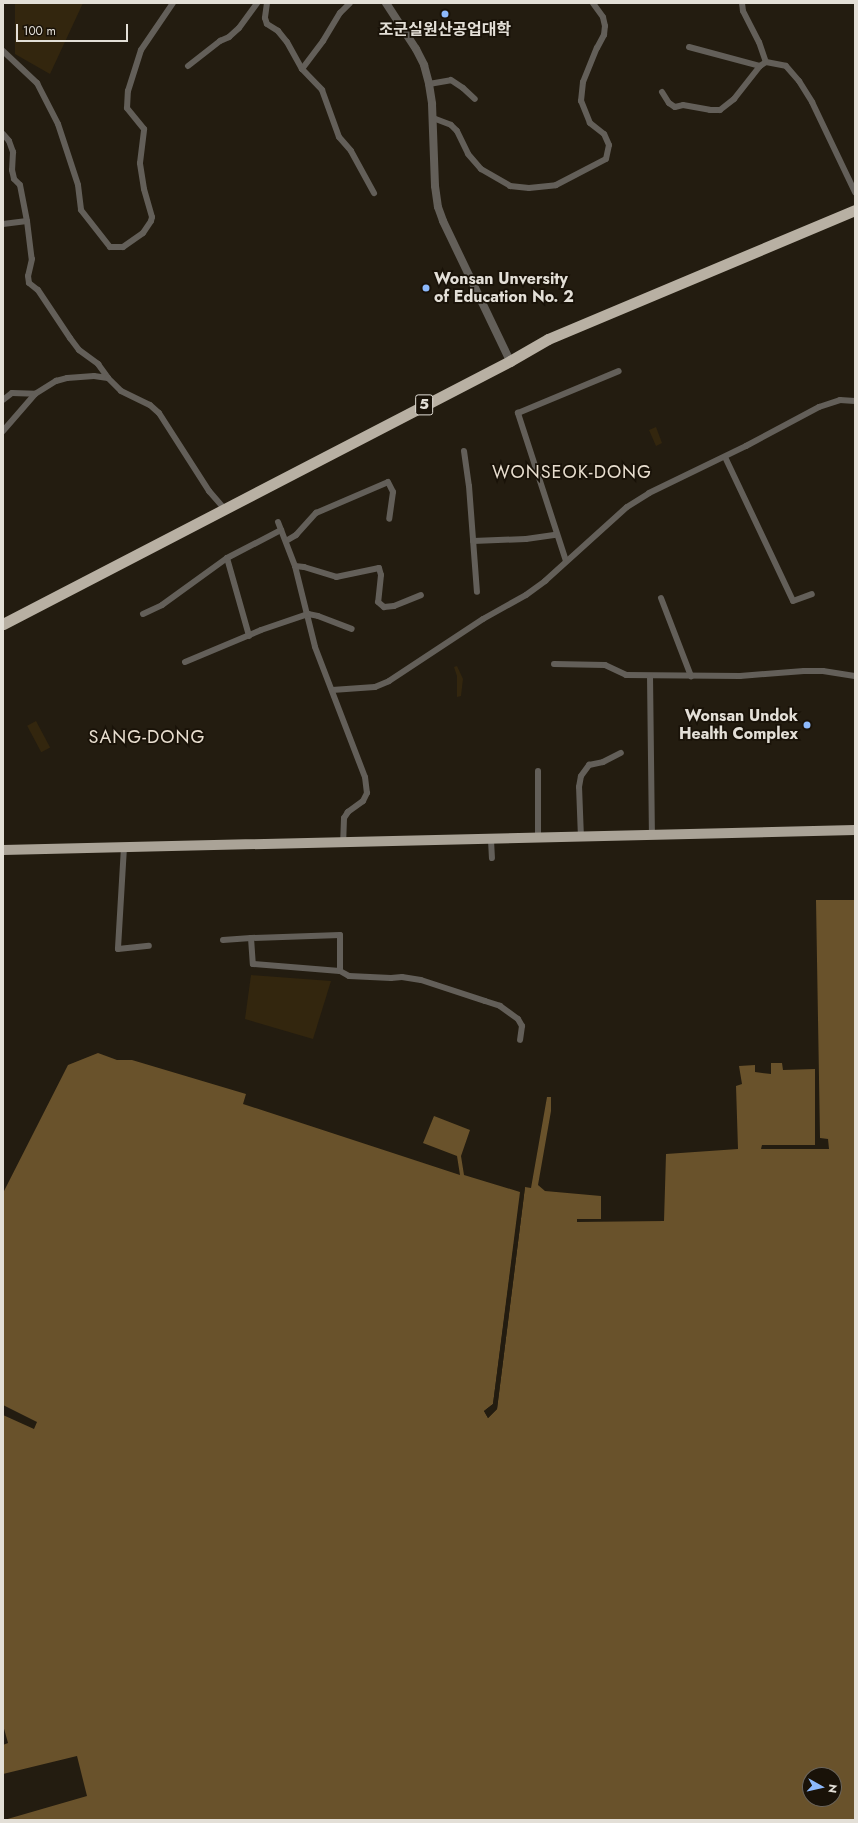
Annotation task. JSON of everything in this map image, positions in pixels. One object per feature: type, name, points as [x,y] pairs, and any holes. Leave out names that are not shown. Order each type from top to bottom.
[{"type":"highway","name":"5","points":[[3,624],[224,508],[510,361],[548,339],[855,210]]},
{"type":"main road","points":[[3,850],[581,838],[855,830]]},
{"type":"street","points":[[3,51],[37,84],[58,124],[76,178],[81,210],[110,247],[123,247],[143,232],[151,221],[152,217],[144,189],[140,163],[144,129],[127,108],[128,91],[141,50],[174,3]]},
{"type":"street","points":[[188,66],[220,41],[229,38],[239,28],[256,3]]},
{"type":"street","points":[[268,3],[265,18],[267,24],[278,31],[287,42],[302,69],[322,90],[339,137],[350,151],[374,193]]},
{"type":"street","points":[[302,69],[323,41],[340,13],[350,3]]},
{"type":"street","points":[[386,3],[416,49],[424,65],[429,84],[433,118],[435,186],[438,207],[443,221],[510,361]]},
{"type":"street","points":[[433,118],[451,125],[457,131],[468,154],[481,169],[510,186],[529,188],[556,185],[606,159],[609,145],[604,134],[590,123],[581,101],[583,82],[605,30],[603,18],[593,3]]},
{"type":"street","points":[[662,92],[669,103],[675,107],[683,105],[710,110],[720,110],[734,100],[763,64],[759,42],[743,10],[742,3]]},
{"type":"street","points":[[689,46],[763,64],[786,66],[800,81],[812,102],[855,192]]},
{"type":"street","points":[[429,84],[451,80],[474,99]]},
{"type":"street","points":[[3,134],[10,141],[13,152],[12,170],[14,178],[20,185],[27,221],[32,259],[28,282],[38,290],[74,344],[88,358],[98,364],[108,378],[121,391],[150,405],[159,413],[209,491],[224,508]]},
{"type":"street","points":[[3,224],[27,221]]},
{"type":"street","points":[[566,561],[556,535],[518,413],[619,371]]},
{"type":"street","points":[[3,431],[35,394],[56,381],[67,378],[94,376],[108,378]]},
{"type":"street","points":[[3,400],[12,393],[35,394]]},
{"type":"street","points":[[332,690],[375,687],[389,681],[483,619],[526,595],[545,581],[627,507],[649,493],[725,457],[819,407],[840,400],[855,401]]},
{"type":"street","points":[[464,451],[470,486],[477,592]]},
{"type":"street","points":[[725,457],[793,601],[812,594]]},
{"type":"street","points":[[286,541],[296,535],[316,513],[388,482],[393,492],[389,519]]},
{"type":"street","points":[[278,522],[295,566],[315,647],[365,777],[367,793],[363,801],[348,812],[344,818],[343,843]]},
{"type":"street","points":[[143,614],[162,605],[227,558],[280,530]]},
{"type":"street","points":[[473,541],[526,539],[556,535]]},
{"type":"street","points":[[227,558],[249,636]]},
{"type":"street","points":[[295,566],[304,567],[336,578],[379,568],[381,575],[378,602],[384,607],[394,606],[421,595]]},
{"type":"street","points":[[661,598],[692,676]]},
{"type":"street","points":[[185,662],[308,614],[352,629]]},
{"type":"street","points":[[554,664],[605,666],[626,675],[650,676],[740,676],[823,671],[855,676]]},
{"type":"street","points":[[650,676],[652,836]]},
{"type":"street","points":[[581,838],[579,787],[581,776],[589,766],[603,762],[620,753]]},
{"type":"street","points":[[538,771],[538,839]]},
{"type":"street","points":[[491,840],[492,858]]},
{"type":"street","points":[[124,847],[118,949],[149,946]]},
{"type":"street","points":[[223,940],[340,935],[340,972]]},
{"type":"street","points":[[251,938],[253,964],[340,972],[348,976],[391,978],[402,977],[421,980],[500,1006],[518,1019],[522,1026],[520,1040]]},
{"type":"shaded area","points":[[15,3],[83,3],[50,74],[15,54]]},
{"type":"shaded area","points":[[656,427],[662,443],[656,446],[649,430]]},
{"type":"shaded area","points":[[457,666],[463,679],[461,696],[457,697],[457,676],[454,667]]},
{"type":"shaded area","points":[[36,721],[50,747],[41,752],[27,726]]},
{"type":"shaded area","points":[[816,900],[855,900],[855,1820],[4,1820],[87,1796],[77,1756],[3,1774],[3,1745],[8,1743],[3,1725],[3,1415],[34,1429],[37,1422],[3,1405],[3,1193],[68,1065],[98,1053],[117,1060],[132,1060],[246,1094],[243,1104],[460,1175],[457,1156],[423,1143],[434,1116],[470,1130],[461,1156],[464,1175],[520,1192],[493,1404],[484,1411],[488,1418],[497,1409],[525,1187],[531,1188],[547,1097],[551,1097],[551,1111],[538,1185],[545,1191],[601,1196],[601,1219],[577,1219],[577,1222],[664,1221],[666,1154],[738,1149],[736,1086],[742,1084],[739,1066],[755,1065],[755,1072],[771,1074],[771,1063],[782,1063],[783,1070],[815,1069],[815,1145],[762,1145],[761,1149],[829,1149],[828,1139],[820,1138]]},
{"type":"shaded area","points":[[251,975],[331,981],[313,1039],[245,1019]]},
{"type":"pier","points":[[525,1187],[497,1409],[488,1418],[484,1411],[493,1404],[521,1190],[495,1404],[487,1412],[489,1415],[495,1409],[522,1189]]},
{"type":"place","name":"조군실원산공업대학","points":[[445,14]]},
{"type":"place","name":"Wonsan Unversity of Education No. 2","points":[[426,288]]},
{"type":"place","name":"Wonsan Undok Health Complex","points":[[807,725]]},
{"type":"district","name":"WONSEOK-DONG","points":[[572,472]]},
{"type":"district","name":"SANG-DONG","points":[[147,737]]}]
